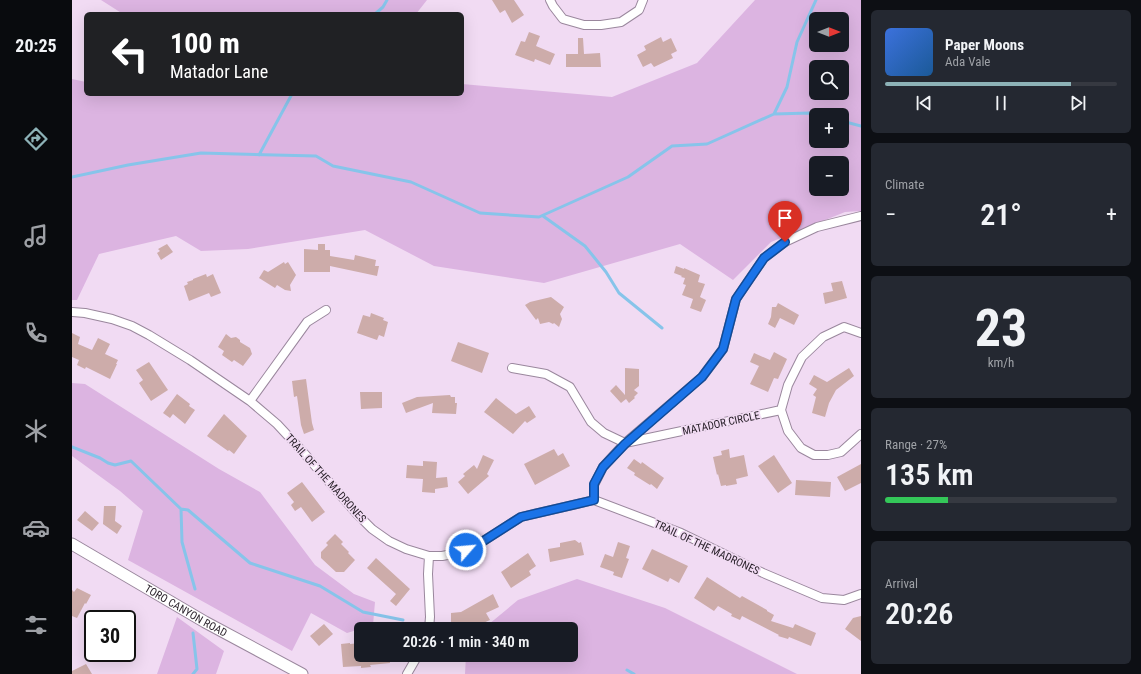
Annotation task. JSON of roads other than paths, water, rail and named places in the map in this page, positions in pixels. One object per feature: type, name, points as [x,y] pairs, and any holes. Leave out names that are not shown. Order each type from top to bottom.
[{"type":"street","points":[[550,0],[563,19],[584,25],[601,26],[621,22],[639,10],[642,0]]},
{"type":"street","points":[[594,500],[594,484],[603,467],[625,444],[702,377],[723,349],[736,299],[764,258],[785,242],[817,227],[861,216]]},
{"type":"street","points":[[250,401],[307,322],[326,310]]},
{"type":"street","name":"TRAIL OF THE MADRONES","points":[[72,312],[85,313],[112,319],[149,334],[250,401],[282,430],[372,529],[389,541],[419,554],[442,556],[458,553],[474,547],[521,517],[594,500],[681,533],[763,573],[822,598],[844,600],[861,594]]},
{"type":"street","points":[[861,333],[844,327],[823,337],[802,358],[788,385],[781,410],[788,431],[792,437],[801,448],[814,455],[828,455],[841,452],[861,434]]},
{"type":"street","points":[[512,368],[546,374],[570,387],[591,422],[604,433],[625,444]]},
{"type":"street","name":"MATADOR CIRCLE","points":[[625,444],[781,410]]},
{"type":"street","name":"TORO CANYON ROAD","points":[[72,544],[205,622],[302,674]]},
{"type":"street","points":[[429,556],[430,622]]},
{"type":"street","points":[[407,674],[414,662]]},
{"type":"waterway","points":[[377,12],[383,7],[387,0]]},
{"type":"waterway","points":[[774,114],[787,87],[797,42],[816,0]]},
{"type":"waterway","points":[[259,155],[291,96]]},
{"type":"waterway","points":[[72,177],[128,165],[201,153],[316,156],[333,166],[411,182],[480,213],[539,217],[628,177],[672,146],[707,144],[774,114],[809,113]]},
{"type":"waterway","points":[[849,123],[861,126]]},
{"type":"waterway","points":[[543,216],[585,246],[606,272],[619,293],[662,328]]},
{"type":"waterway","points":[[72,447],[115,465],[131,461],[181,509],[182,542],[195,589]]},
{"type":"waterway","points":[[181,509],[188,510],[250,563],[320,586],[363,612],[403,620]]},
{"type":"waterway","points":[[193,633],[197,669],[193,674]]},
{"type":"waterway","points":[[627,670],[634,674]]}]
